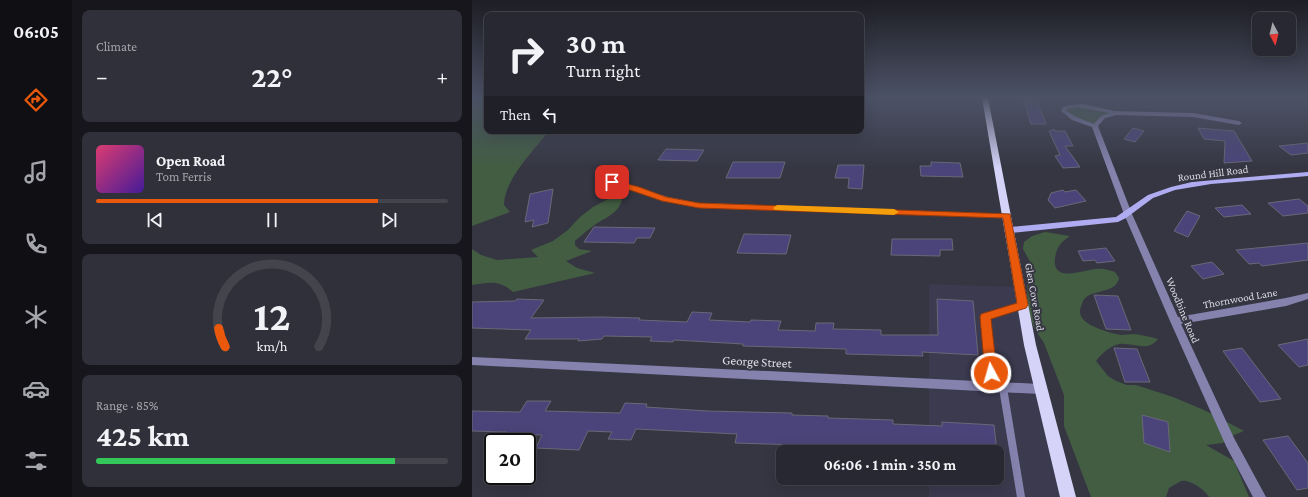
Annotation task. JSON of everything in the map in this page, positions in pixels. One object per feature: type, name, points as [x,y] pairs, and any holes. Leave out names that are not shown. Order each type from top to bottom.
[{"type":"main road","name":"Glen Cove Road","points":[[989,121],[1040,389],[1068,497]]},
{"type":"street","points":[[1082,121],[1095,126],[1099,121]]},
{"type":"street","points":[[1229,121],[1240,123]]},
{"type":"street","name":"Woodbine Road","points":[[1095,126],[1128,214],[1158,279],[1175,321],[1230,442],[1260,497]]},
{"type":"street","name":"Round Hill Road","points":[[1010,230],[1105,222],[1118,219],[1128,214],[1147,197],[1177,188],[1205,183],[1308,174]]},
{"type":"street","points":[[612,182],[636,189],[664,200],[699,205],[1007,216]]},
{"type":"street","name":"Thornwood Lane","points":[[1175,321],[1286,302],[1308,296]]},
{"type":"street","name":"George Street","points":[[472,361],[1040,389]]},
{"type":"lane","points":[[1021,497],[985,317],[1023,305]]},
{"type":"shaded area","points":[[929,284],[1020,287],[1068,497],[929,497],[929,485],[1004,485],[1004,445],[929,445]]},
{"type":"green space","points":[[472,121],[484,121],[484,134],[546,134],[528,156],[509,186],[505,195],[504,205],[510,212],[472,226]]},
{"type":"green space","points":[[1083,121],[1100,121],[1095,126]]},
{"type":"green space","points":[[618,194],[622,200],[614,213],[596,224],[575,241],[575,245],[579,249],[592,251],[566,261],[577,268],[595,273],[513,292],[504,285],[494,283],[472,285],[472,249],[481,255],[497,260],[538,257],[531,250],[553,241],[568,230],[580,217],[593,207]]},
{"type":"green space","points":[[1045,232],[1070,236],[1062,243],[1056,252],[1055,267],[1059,271],[1071,273],[1103,269],[1115,272],[1119,278],[1117,284],[1113,287],[1089,295],[1085,299],[1080,311],[1084,320],[1099,329],[1112,333],[1122,335],[1137,334],[1158,339],[1154,343],[1145,346],[1119,344],[1112,346],[1096,361],[1108,376],[1116,381],[1127,385],[1136,385],[1173,397],[1204,410],[1244,431],[1229,437],[1223,443],[1206,445],[1234,461],[1249,497],[1209,497],[1197,486],[1189,482],[1181,481],[1169,488],[1166,497],[1091,497],[1064,426],[1064,395],[1044,343],[1034,328],[1028,310],[1027,282],[1032,265],[1023,249],[1024,242],[1032,236]]},
{"type":"building","points":[[1030,121],[1045,121],[1046,124],[1031,124]]},
{"type":"building","points":[[1133,128],[1144,131],[1135,142],[1124,139]]},
{"type":"building","points":[[1198,128],[1234,131],[1252,161],[1224,163],[1225,141],[1204,139]]},
{"type":"building","points":[[1054,129],[1055,131],[1065,131],[1073,146],[1065,146],[1080,167],[1063,168],[1055,156],[1060,155],[1049,131]]},
{"type":"building","points":[[1308,143],[1308,153],[1291,155],[1279,146]]},
{"type":"building","points":[[666,149],[704,150],[697,161],[658,160]]},
{"type":"building","points":[[733,162],[785,162],[780,178],[726,178]]},
{"type":"building","points":[[931,162],[960,163],[963,177],[921,176],[920,166],[931,166]]},
{"type":"building","points":[[838,165],[864,165],[862,189],[848,188],[849,178],[835,178]]},
{"type":"building","points":[[553,189],[548,223],[532,227],[534,220],[525,222],[530,194]]},
{"type":"building","points":[[1063,190],[1065,192],[1076,190],[1086,201],[1055,208],[1048,200],[1051,193]]},
{"type":"building","points":[[1299,199],[1308,206],[1308,213],[1283,216],[1268,203]]},
{"type":"building","points":[[1242,205],[1251,214],[1224,217],[1215,208]]},
{"type":"building","points":[[1187,211],[1200,216],[1188,237],[1174,231]]},
{"type":"building","points":[[594,227],[655,228],[650,238],[637,238],[634,243],[584,242]]},
{"type":"building","points":[[744,234],[791,235],[786,254],[737,253]]},
{"type":"building","points":[[892,239],[952,239],[953,250],[940,250],[940,256],[891,255]]},
{"type":"building","points":[[1308,243],[1308,260],[1262,266],[1259,263],[1249,264],[1236,250]]},
{"type":"building","points":[[1106,248],[1115,261],[1097,263],[1095,260],[1083,261],[1078,251]]},
{"type":"building","points":[[1212,262],[1224,274],[1203,279],[1191,266]]},
{"type":"building","points":[[1094,295],[1118,296],[1131,330],[1106,329]]},
{"type":"building","points":[[517,299],[544,300],[531,318],[640,318],[639,320],[687,322],[692,312],[712,313],[709,320],[750,322],[751,320],[781,321],[778,330],[815,331],[816,323],[834,323],[833,329],[881,330],[881,335],[938,335],[937,299],[973,301],[978,355],[922,352],[923,356],[846,354],[846,349],[743,346],[743,344],[674,340],[673,342],[650,341],[652,337],[604,336],[602,339],[578,341],[579,339],[525,339],[531,330],[472,328],[472,302],[515,301]]},
{"type":"building","points":[[1308,339],[1308,365],[1299,367],[1278,345]]},
{"type":"building","points":[[1114,348],[1137,349],[1150,382],[1125,382]]},
{"type":"building","points":[[1242,348],[1281,399],[1260,402],[1223,351]]},
{"type":"building","points":[[527,401],[551,401],[545,411],[620,413],[625,403],[647,404],[646,407],[707,411],[792,413],[792,415],[828,416],[828,418],[893,420],[893,424],[942,426],[942,422],[994,425],[996,445],[800,445],[735,443],[737,434],[636,429],[631,440],[608,439],[612,432],[588,431],[579,450],[536,448],[542,435],[536,435],[536,433],[472,431],[472,411],[520,412]]},
{"type":"building","points":[[1142,415],[1168,422],[1170,452],[1144,443]]},
{"type":"building","points":[[1288,436],[1308,463],[1308,488],[1297,490],[1263,440]]},
{"type":"slow traffic","points":[[777,208],[894,212]]},
{"type":"route","points":[[612,182],[636,189],[664,200],[682,204],[1007,216],[1023,305],[985,317],[991,373]]}]
